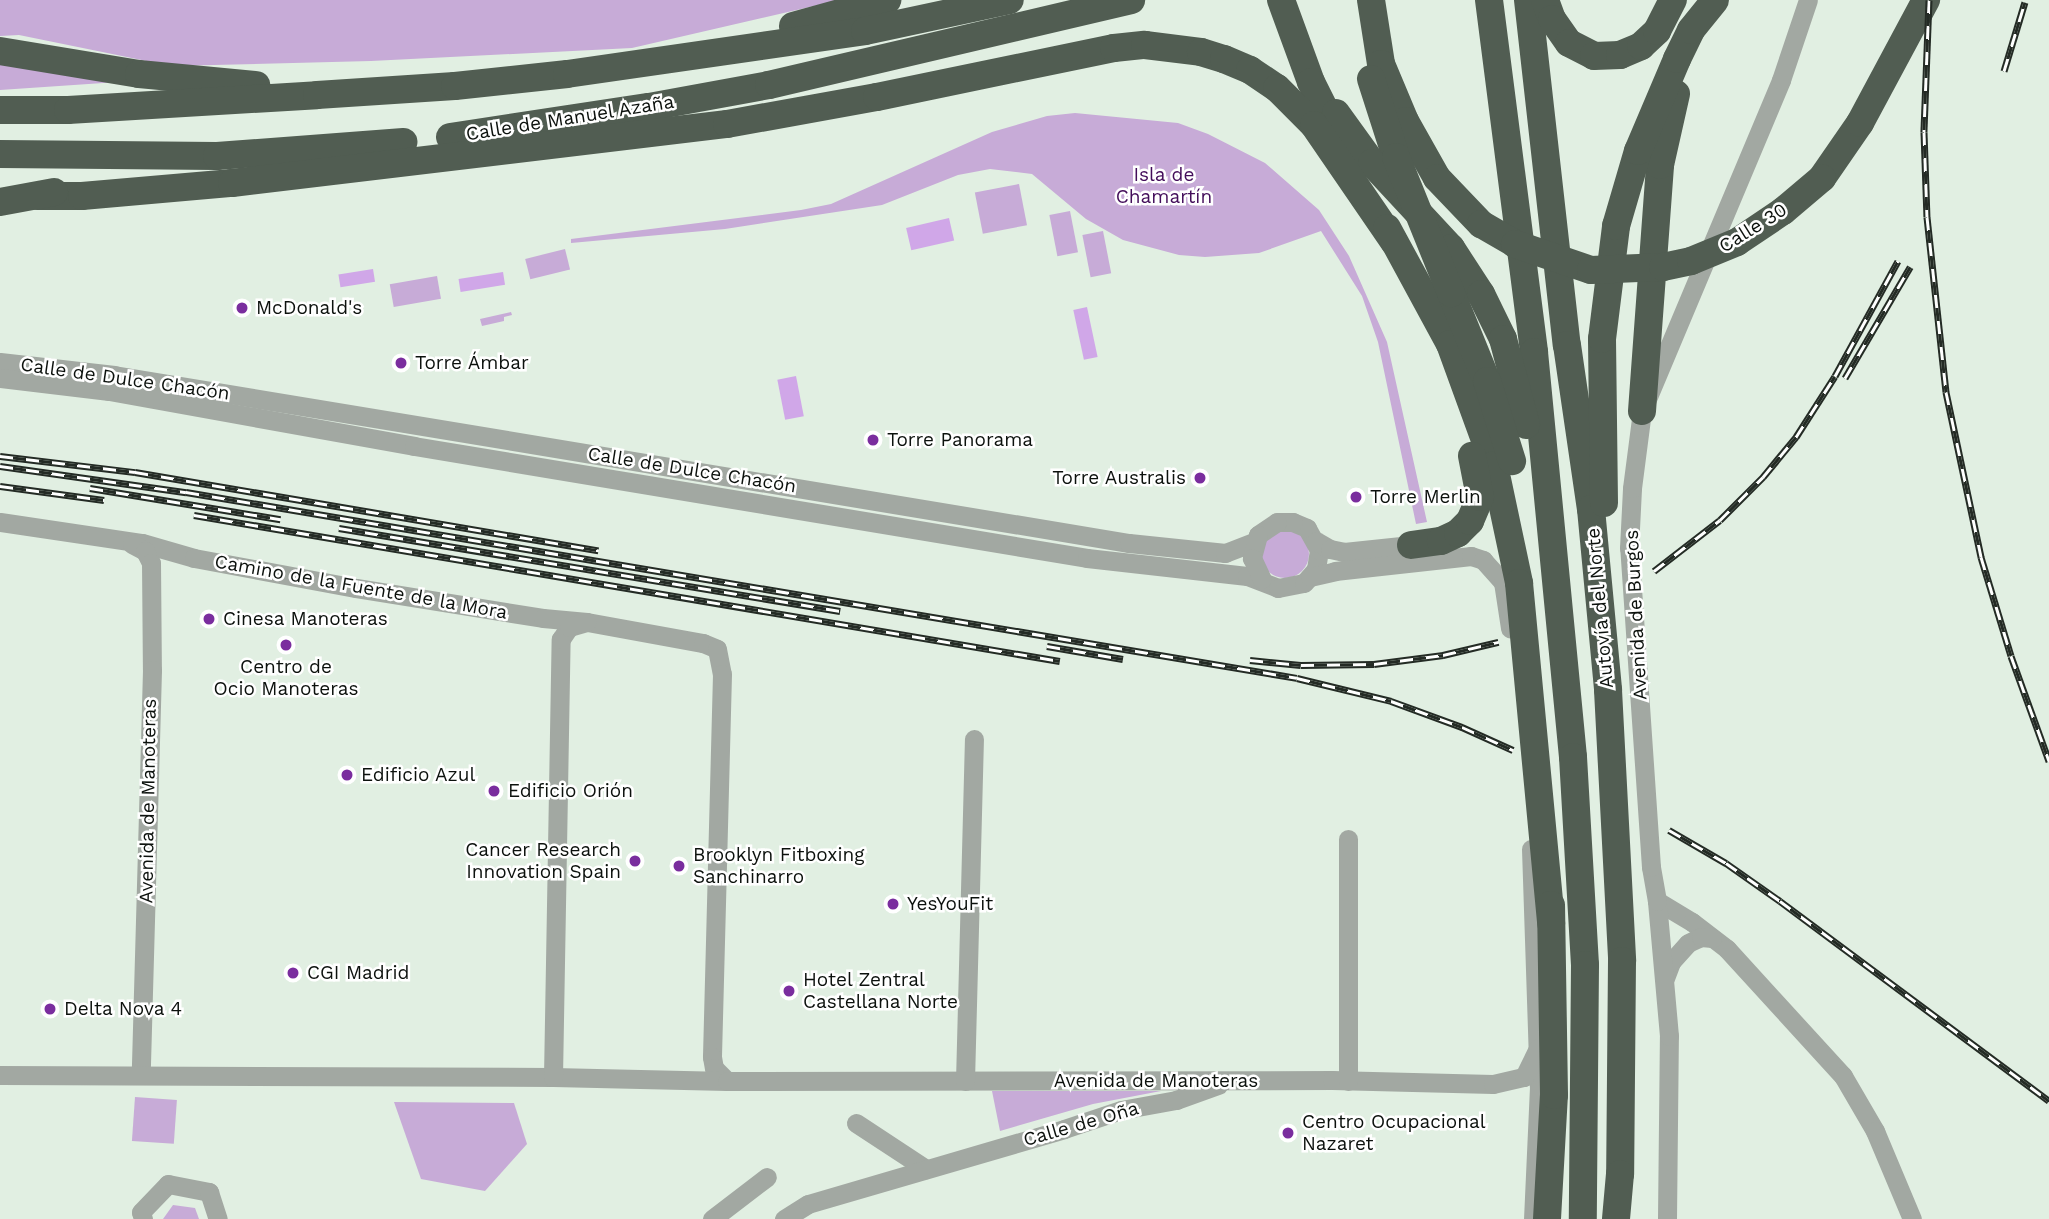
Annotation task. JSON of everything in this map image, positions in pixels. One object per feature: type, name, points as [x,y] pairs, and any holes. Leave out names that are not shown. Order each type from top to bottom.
[{"type":"highway","points":[[659,61],[887,0]]},
{"type":"highway","points":[[0,110],[68,110],[468,85],[865,31],[1010,0]]},
{"type":"highway","name":"Calle de Manuel Azaña","points":[[0,154],[85,157],[290,153],[525,127],[769,85],[1131,0]]},
{"type":"highway","points":[[1282,0],[1311,82],[1450,344],[1494,465],[1519,583],[1551,924]]},
{"type":"highway","points":[[1282,0],[1326,96],[1348,132],[1372,163],[1451,248],[1493,316],[1513,369],[1523,407],[1556,569]]},
{"type":"highway","name":"Autovía del Norte","points":[[1489,0],[1532,338],[1573,757],[1585,965],[1583,1219]]},
{"type":"highway","name":"Autovía del Norte","points":[[1528,0],[1567,345],[1599,585],[1608,690],[1622,961],[1620,1174],[1616,1219]]},
{"type":"highway","points":[[1545,0],[1552,19],[1570,43],[1594,56],[1620,55],[1641,46],[1657,31],[1673,0]]},
{"type":"highway","points":[[1599,585],[1606,562],[1602,339],[1616,226],[1638,151],[1677,59],[1691,30],[1716,0]]},
{"type":"highway","points":[[1642,411],[1660,166],[1676,91],[1716,0]]},
{"type":"highway","name":"Calle 30","points":[[1371,8],[1381,64],[1420,150],[1451,196],[1481,224],[1515,244],[1591,270],[1663,267],[1690,261],[1737,242],[1783,211],[1822,178],[1844,150],[1926,0]]},
{"type":"highway","points":[[1371,8],[1364,35],[1368,66],[1396,157],[1474,344],[1497,409],[1515,474],[1530,564],[1550,785],[1554,1095],[1547,1219]]},
{"type":"highway","points":[[37,195],[82,196],[232,183],[727,124],[877,97],[1114,48],[1145,45],[1190,50],[1224,59],[1250,70],[1277,88],[1314,125],[1394,242]]},
{"type":"highway","points":[[0,51],[139,74],[231,82],[317,95]]},
{"type":"highway","points":[[1277,88],[1277,93],[1338,173],[1418,319],[1445,377],[1473,460],[1480,497],[1470,521],[1458,533],[1441,541],[1411,545]]},
{"type":"highway","points":[[525,127],[563,131],[783,113]]},
{"type":"highway","points":[[0,202],[262,165],[290,153]]},
{"type":"highway","points":[[1530,828],[1531,705]]},
{"type":"street","name":"Avenida de Burgos","points":[[1667,1219],[1669,1036],[1657,901],[1651,867],[1629,548],[1632,488],[1642,411],[1781,80],[1808,0]]},
{"type":"street","name":"Calle de Dulce Chacón","points":[[0,362],[114,375],[601,455],[765,493]]},
{"type":"street","name":"Calle de Dulce Chacón","points":[[0,378],[108,391],[600,476],[765,493],[926,519],[1212,554],[1237,551],[1254,542]]},
{"type":"street","points":[[453,452],[456,432]]},
{"type":"street","points":[[600,476],[601,455]]},
{"type":"street","name":"Calle de Dulce Chacón","points":[[926,519],[1087,558],[1262,579]]},
{"type":"street","points":[[1411,545],[1344,552],[1330,550],[1317,541],[1307,528],[1285,521],[1263,529],[1254,542],[1253,566],[1262,579],[1287,588],[1326,572],[1471,556],[1483,560],[1503,582],[1516,675],[1530,828],[1538,1048],[1538,1148],[1533,1219]]},
{"type":"street","name":"Camino de la Fuente de la Mora","points":[[0,522],[158,546],[194,558],[356,588],[543,618],[587,622],[710,644],[720,653],[722,674],[712,1057]]},
{"type":"street","points":[[1087,558],[1089,537]]},
{"type":"street","name":"Avenida de Manoteras","points":[[125,541],[145,551],[151,563],[152,670],[141,1075]]},
{"type":"street","points":[[1310,578],[1319,560],[1317,541]]},
{"type":"street","points":[[553,1077],[561,639],[569,627],[587,622]]},
{"type":"street","points":[[965,1081],[974,739]]},
{"type":"street","points":[[1151,1080],[1197,1093],[1259,1091],[1348,1081],[1348,839]]},
{"type":"street","points":[[1657,901],[1692,922],[1727,949],[1843,1076],[1875,1131],[1912,1219]]},
{"type":"street","points":[[1664,979],[1671,962],[1688,943],[1701,937],[1712,938]]},
{"type":"street","name":"Avenida de Manoteras","points":[[1493,1084],[1524,1077],[1538,1048]]},
{"type":"street","points":[[695,1080],[709,1069],[712,1057]]},
{"type":"street","points":[[712,1057],[714,1068],[727,1081]]},
{"type":"street","name":"Avenida de Manoteras","points":[[0,1075],[553,1077],[727,1081],[1278,1080],[1493,1084],[1516,1088],[1528,1096],[1538,1148]]},
{"type":"street","name":"Calle de Oña","points":[[784,1219],[807,1204],[1121,1110],[1176,1100],[1210,1086],[1257,1084],[1278,1080]]},
{"type":"street","points":[[856,1123],[926,1169]]},
{"type":"street","points":[[712,1219],[767,1177]]},
{"type":"street","points":[[143,1219],[141,1212],[169,1184],[209,1192],[218,1219]]},
{"type":"green space","points":[[0,0],[840,0],[632,48],[371,61],[171,66],[19,35],[0,36]]},
{"type":"green space","points":[[0,62],[118,82],[0,90]]},
{"type":"green space","name":"Isla de Chamartín","points":[[1075,113],[1178,123],[1208,134],[1265,163],[1319,210],[1349,256],[1387,342],[1427,522],[1416,524],[1378,342],[1362,296],[1321,231],[1259,253],[1205,257],[1179,255],[1123,240],[1086,219],[1032,174],[990,169],[958,175],[882,205],[725,229],[571,243],[571,239],[831,204],[992,132],[1047,116]]},
{"type":"green space","points":[[1019,184],[1027,225],[983,234],[975,193]]},
{"type":"green space","points":[[1070,211],[1078,252],[1057,256],[1049,215]]},
{"type":"green space","points":[[1103,231],[1111,273],[1091,277],[1082,235]]},
{"type":"green space","points":[[565,249],[570,269],[530,279],[525,259]]},
{"type":"green space","points":[[437,276],[441,299],[394,307],[390,284]]},
{"type":"green space","points":[[511,312],[512,315],[504,317],[504,321],[482,326],[480,319]]},
{"type":"green space","points":[[1285,530],[1302,537],[1309,554],[1302,571],[1285,578],[1268,571],[1261,554],[1268,537]]},
{"type":"green space","points":[[992,1091],[1161,1091],[1093,1104],[1000,1131]]},
{"type":"green space","points":[[135,1097],[177,1100],[174,1144],[132,1141]]},
{"type":"green space","points":[[394,1102],[514,1103],[527,1144],[485,1191],[421,1179]]},
{"type":"green space","points":[[173,1205],[195,1208],[199,1219],[163,1219]]},
{"type":"shaded area","points":[[949,218],[954,240],[911,250],[906,228]]},
{"type":"shaded area","points":[[373,269],[375,282],[340,287],[338,274]]},
{"type":"shaded area","points":[[503,272],[505,285],[461,292],[459,279]]},
{"type":"shaded area","points":[[1087,307],[1098,357],[1084,360],[1073,310]]},
{"type":"shaded area","points":[[796,376],[804,416],[785,420],[777,380]]},
{"type":"railway","points":[[1929,0],[1924,132],[1927,217],[1946,392],[1981,557],[2011,656],[2049,761]]},
{"type":"railway","points":[[2004,71],[2025,2]]},
{"type":"railway","points":[[1654,571],[1720,520],[1763,477],[1796,437],[1835,376],[1898,261]]},
{"type":"railway","points":[[1845,378],[1910,267]]},
{"type":"railway","points":[[0,456],[135,472],[598,550]]},
{"type":"railway","points":[[0,466],[186,492],[1297,678],[1391,701],[1462,727],[1513,750]]},
{"type":"railway","points":[[0,486],[104,500]]},
{"type":"railway","points":[[90,488],[280,519]]},
{"type":"railway","points":[[194,515],[1060,661]]},
{"type":"railway","points":[[339,528],[840,611]]},
{"type":"railway","points":[[1250,660],[1301,665],[1374,664],[1443,655],[1498,642]]},
{"type":"railway","points":[[1047,646],[1123,659]]},
{"type":"railway","points":[[1669,830],[1726,863],[1780,901],[2049,1101]]},
{"type":"place","name":"McDonald's","points":[[242,308]]},
{"type":"place","name":"Torre Ámbar","points":[[401,363]]},
{"type":"place","name":"Torre Panorama","points":[[873,440]]},
{"type":"place","name":"Torre Australis","points":[[1200,478]]},
{"type":"place","name":"Torre Merlin","points":[[1356,497]]},
{"type":"place","name":"Cinesa Manoteras","points":[[209,619]]},
{"type":"place","name":"Centro de Ocio Manoteras","points":[[286,645]]},
{"type":"place","name":"Edificio Azul","points":[[347,775]]},
{"type":"place","name":"Edificio Orión","points":[[494,791]]},
{"type":"place","name":"Cancer Research Innovation Spain","points":[[635,861]]},
{"type":"place","name":"Brooklyn Fitboxing Sanchinarro","points":[[679,866]]},
{"type":"place","name":"YesYouFit","points":[[893,904]]},
{"type":"place","name":"CGI Madrid","points":[[293,973]]},
{"type":"place","name":"Hotel Zentral Castellana Norte","points":[[789,991]]},
{"type":"place","name":"Delta Nova 4","points":[[50,1009]]},
{"type":"place","name":"Centro Ocupacional Nazaret","points":[[1288,1133]]}]
